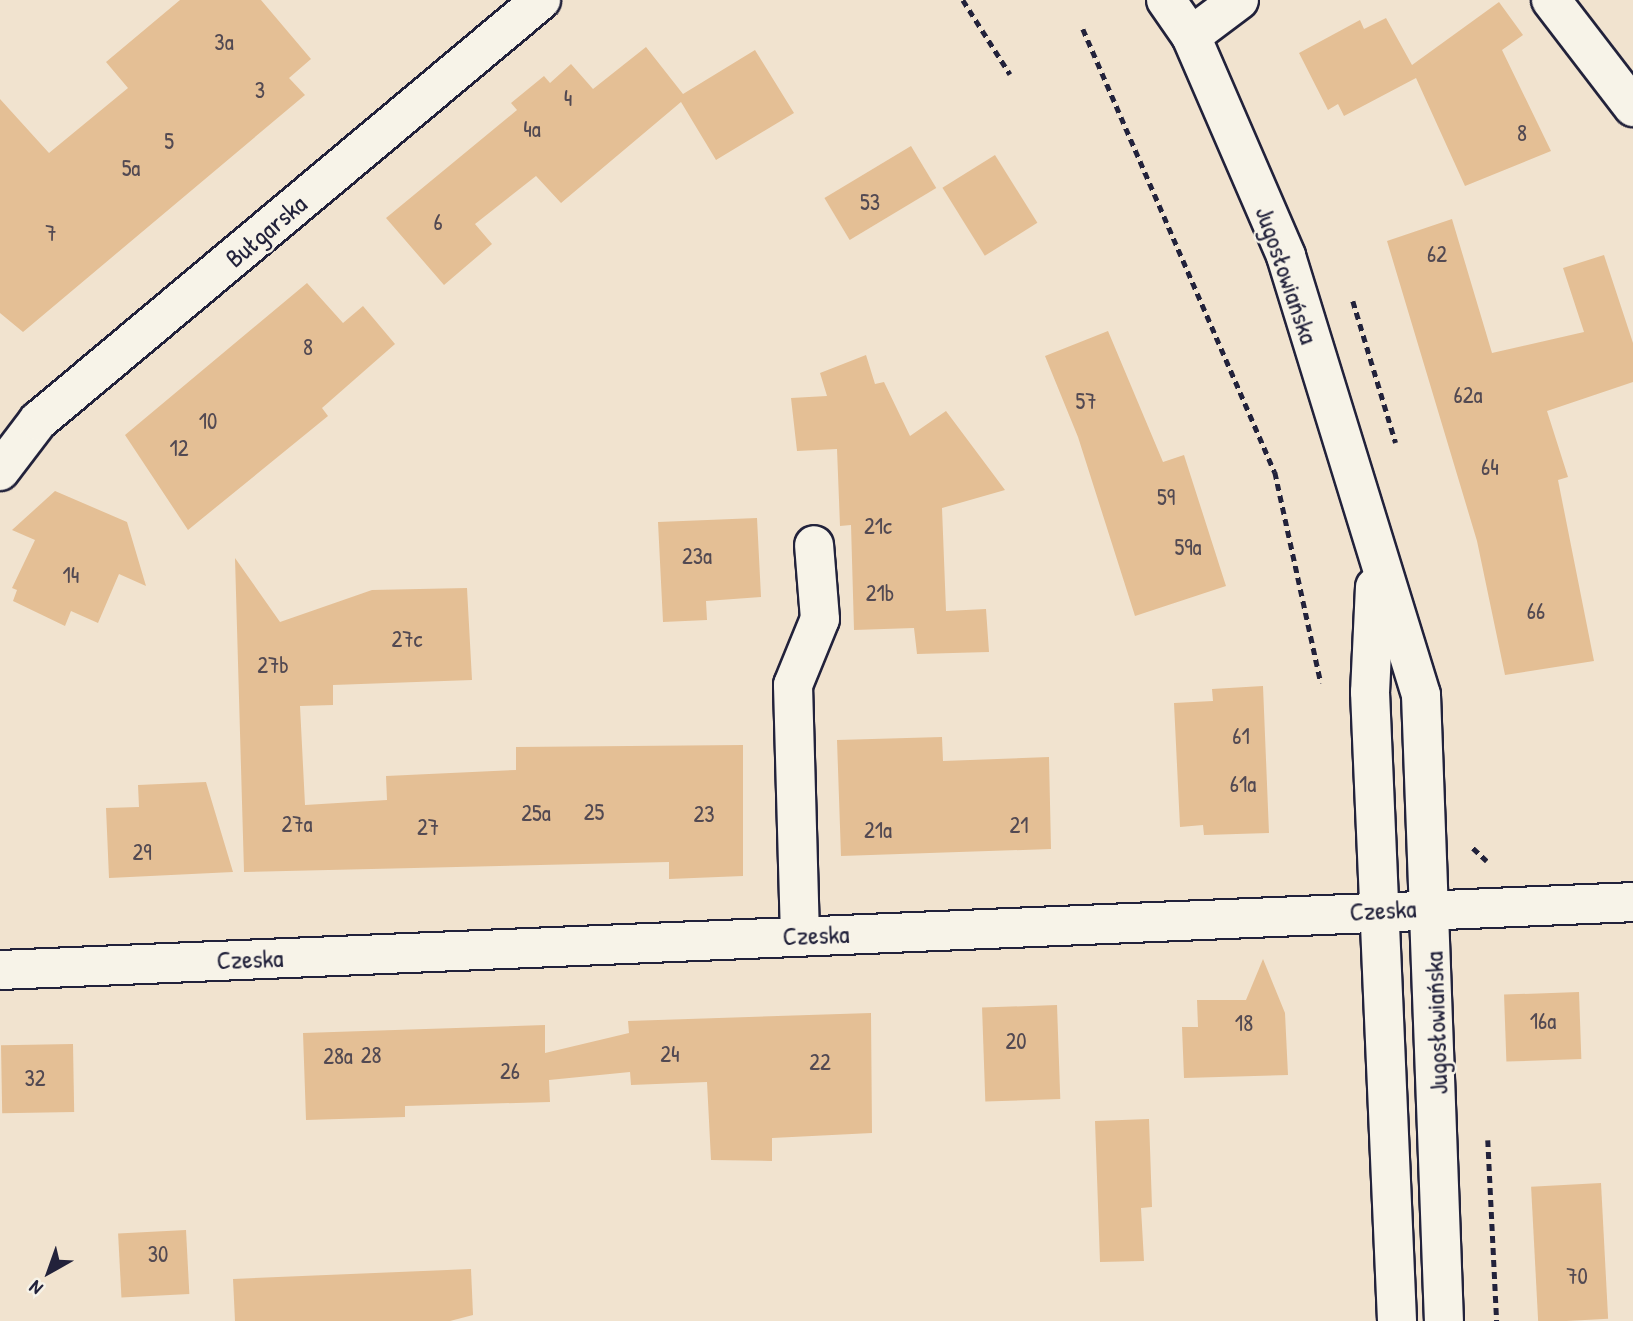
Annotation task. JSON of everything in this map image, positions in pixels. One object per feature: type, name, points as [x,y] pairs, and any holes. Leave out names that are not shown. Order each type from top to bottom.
[{"type":"street","name":"Bułgarska","points":[[0,471],[38,421],[541,0]]},
{"type":"street","name":"Jugosłowiańska","points":[[1166,0],[1191,36],[1286,256],[1376,564],[1421,695],[1432,908],[1444,1321]]},
{"type":"street","points":[[1191,36],[1239,0]]},
{"type":"street","points":[[1551,0],[1633,107]]},
{"type":"street","points":[[800,936],[793,685],[820,619],[814,545]]},
{"type":"street","name":"Jugosłowiańska","points":[[1376,564],[1370,692],[1383,910],[1397,1321]]},
{"type":"street","name":"Czeska","points":[[0,970],[1383,910],[1633,902]]},
{"type":"street","points":[[1393,1219],[1442,1217]]},
{"type":"path","points":[[963,0],[1010,74]]},
{"type":"path","points":[[1083,29],[1275,472],[1322,690]]},
{"type":"building","points":[[180,0],[261,0],[311,59],[289,78],[305,95],[23,332],[0,313],[0,99],[49,153],[128,88],[106,62]]},
{"type":"building","points":[[1499,2],[1523,35],[1502,50],[1551,151],[1465,186],[1416,78],[1344,116],[1338,104],[1328,110],[1299,53],[1360,20],[1364,29],[1386,18],[1412,65]]},
{"type":"building","points":[[646,47],[683,94],[755,50],[794,113],[716,160],[681,102],[561,203],[536,176],[475,224],[492,244],[444,285],[386,218],[517,110],[511,103],[544,76],[550,83],[571,64],[593,89]]},
{"type":"building","points":[[911,146],[936,188],[850,240],[824,198]]},
{"type":"building","points":[[995,155],[1037,223],[985,256],[942,188]]},
{"type":"building","points":[[1452,219],[1492,353],[1584,332],[1563,268],[1604,255],[1633,343],[1633,382],[1547,411],[1568,477],[1558,480],[1594,661],[1505,675],[1477,541],[1387,241]]},
{"type":"building","points":[[307,283],[343,323],[363,306],[395,344],[322,408],[328,416],[188,530],[125,435]]},
{"type":"building","points":[[1108,331],[1163,462],[1184,455],[1226,586],[1135,616],[1078,437],[1045,356]]},
{"type":"building","points":[[866,355],[875,384],[884,382],[910,436],[946,411],[1005,490],[942,508],[946,611],[986,609],[989,652],[917,654],[914,628],[854,630],[851,525],[840,526],[837,449],[797,451],[791,398],[827,396],[820,373]]},
{"type":"building","points":[[55,491],[127,522],[146,586],[119,574],[98,623],[71,611],[65,626],[13,601],[17,590],[12,588],[35,540],[12,530]]},
{"type":"building","points":[[757,518],[761,597],[706,601],[707,620],[663,622],[658,522]]},
{"type":"building","points":[[235,558],[280,622],[372,590],[467,588],[472,680],[333,685],[333,705],[300,706],[305,805],[387,800],[386,776],[516,770],[516,747],[743,745],[743,876],[669,879],[669,862],[244,872]]},
{"type":"building","points":[[1263,686],[1269,833],[1204,835],[1203,825],[1180,827],[1174,703],[1213,701],[1212,689]]},
{"type":"building","points":[[942,737],[943,761],[1049,757],[1051,849],[841,856],[837,740]]},
{"type":"building","points":[[206,782],[233,872],[109,878],[106,808],[139,807],[138,785]]},
{"type":"building","points":[[1263,959],[1285,1013],[1288,1075],[1184,1078],[1182,1027],[1198,1027],[1197,1000],[1246,1000]]},
{"type":"building","points":[[1579,992],[1581,1059],[1506,1062],[1504,995]]},
{"type":"building","points":[[1057,1005],[1060,1099],[985,1102],[982,1008]]},
{"type":"building","points":[[871,1013],[872,1133],[772,1138],[772,1161],[711,1160],[707,1082],[631,1085],[630,1072],[549,1080],[550,1102],[405,1106],[405,1117],[306,1120],[303,1033],[545,1025],[545,1053],[629,1033],[628,1021]]},
{"type":"building","points":[[73,1044],[74,1112],[2,1113],[1,1045]]},
{"type":"building","points":[[1149,1119],[1152,1207],[1141,1208],[1144,1261],[1100,1262],[1095,1121]]},
{"type":"building","points":[[1601,1183],[1608,1319],[1538,1321],[1531,1187]]},
{"type":"building","points":[[186,1230],[189,1294],[121,1297],[118,1234]]},
{"type":"building","points":[[471,1269],[473,1315],[450,1321],[235,1321],[233,1279]]}]
